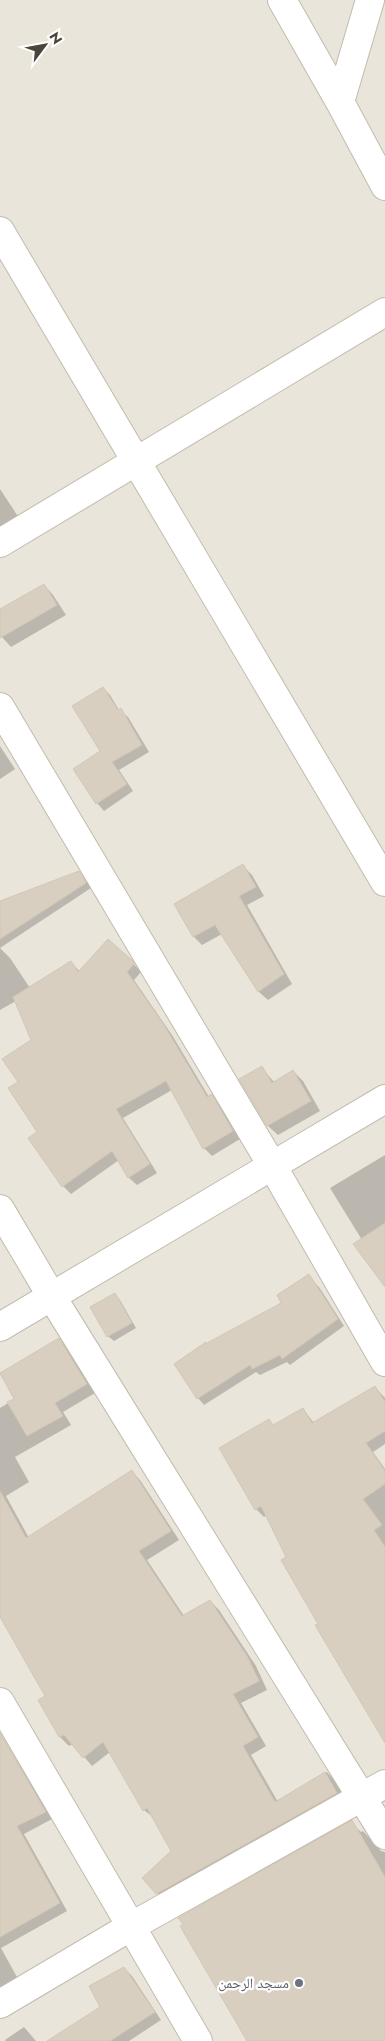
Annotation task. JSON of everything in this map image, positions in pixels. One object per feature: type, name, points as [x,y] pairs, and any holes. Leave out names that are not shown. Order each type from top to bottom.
[{"type":"street","points":[[282,0],[385,186]]},
{"type":"street","points":[[340,102],[370,0]]},
{"type":"street","points":[[0,231],[385,882]]},
{"type":"street","points":[[0,543],[385,312]]},
{"type":"street","points":[[0,707],[273,1167],[385,1362]]},
{"type":"street","points":[[0,1327],[385,1099]]},
{"type":"street","points":[[0,1209],[52,1297],[374,1791],[385,1835]]},
{"type":"street","points":[[0,1702],[198,2041]]},
{"type":"street","points":[[0,2004],[130,1927],[374,1791]]},
{"type":"shaded area","points":[[0,0],[385,0],[385,2041],[0,2041]]},
{"type":"building","points":[[44,584],[57,605],[0,638],[0,609]]},
{"type":"building","points":[[103,687],[118,710],[121,708],[142,745],[112,762],[127,784],[96,804],[73,769],[100,751],[72,706]]},
{"type":"building","points":[[243,864],[256,887],[239,896],[284,974],[258,992],[215,925],[193,937],[174,904]]},
{"type":"building","points":[[79,871],[86,883],[0,939],[0,901]]},
{"type":"building","points":[[108,939],[133,961],[134,964],[127,972],[164,1025],[207,1097],[212,1094],[233,1131],[203,1149],[166,1081],[116,1109],[150,1164],[128,1178],[112,1151],[62,1187],[28,1138],[37,1132],[8,1088],[18,1082],[2,1059],[31,1040],[13,997],[71,961],[78,972]]},
{"type":"building","points":[[262,1066],[272,1083],[293,1070],[311,1101],[267,1126],[239,1079]]},
{"type":"building","points":[[385,1223],[385,1287],[353,1244]]},
{"type":"building","points":[[309,1274],[338,1319],[282,1359],[280,1355],[252,1369],[250,1365],[197,1399],[174,1364],[206,1342],[281,1303],[277,1295]]},
{"type":"building","points":[[115,1293],[132,1323],[107,1337],[90,1307]]},
{"type":"building","points":[[59,1338],[87,1384],[55,1403],[63,1416],[27,1436],[7,1402],[14,1399],[0,1373]]},
{"type":"building","points":[[375,1386],[385,1402],[385,1431],[366,1443],[385,1471],[385,1484],[363,1499],[382,1525],[374,1530],[385,1547],[385,1743],[315,1625],[318,1624],[281,1560],[286,1557],[261,1506],[255,1510],[219,1448],[269,1419],[273,1425],[303,1408],[312,1423]]},
{"type":"building","points":[[132,1470],[171,1531],[139,1551],[182,1616],[210,1600],[247,1656],[259,1681],[233,1694],[258,1737],[243,1746],[275,1802],[325,1772],[337,1793],[156,1894],[142,1878],[171,1851],[147,1808],[143,1811],[103,1742],[83,1758],[64,1735],[59,1737],[38,1700],[45,1696],[0,1617],[0,1491],[26,1538]]},
{"type":"building","points":[[0,1733],[46,1812],[17,1826],[60,1903],[0,1937]]},
{"type":"building","name":"مسجد الرحمن","points":[[352,1820],[385,1877],[385,2041],[247,2041],[180,1926],[183,1924],[178,1918]]},
{"type":"building","points":[[124,1967],[155,2012],[110,2041],[47,2041],[100,2007],[89,1986]]},
{"type":"place","name":"مسجد الرحمن","points":[[299,1983]]}]
